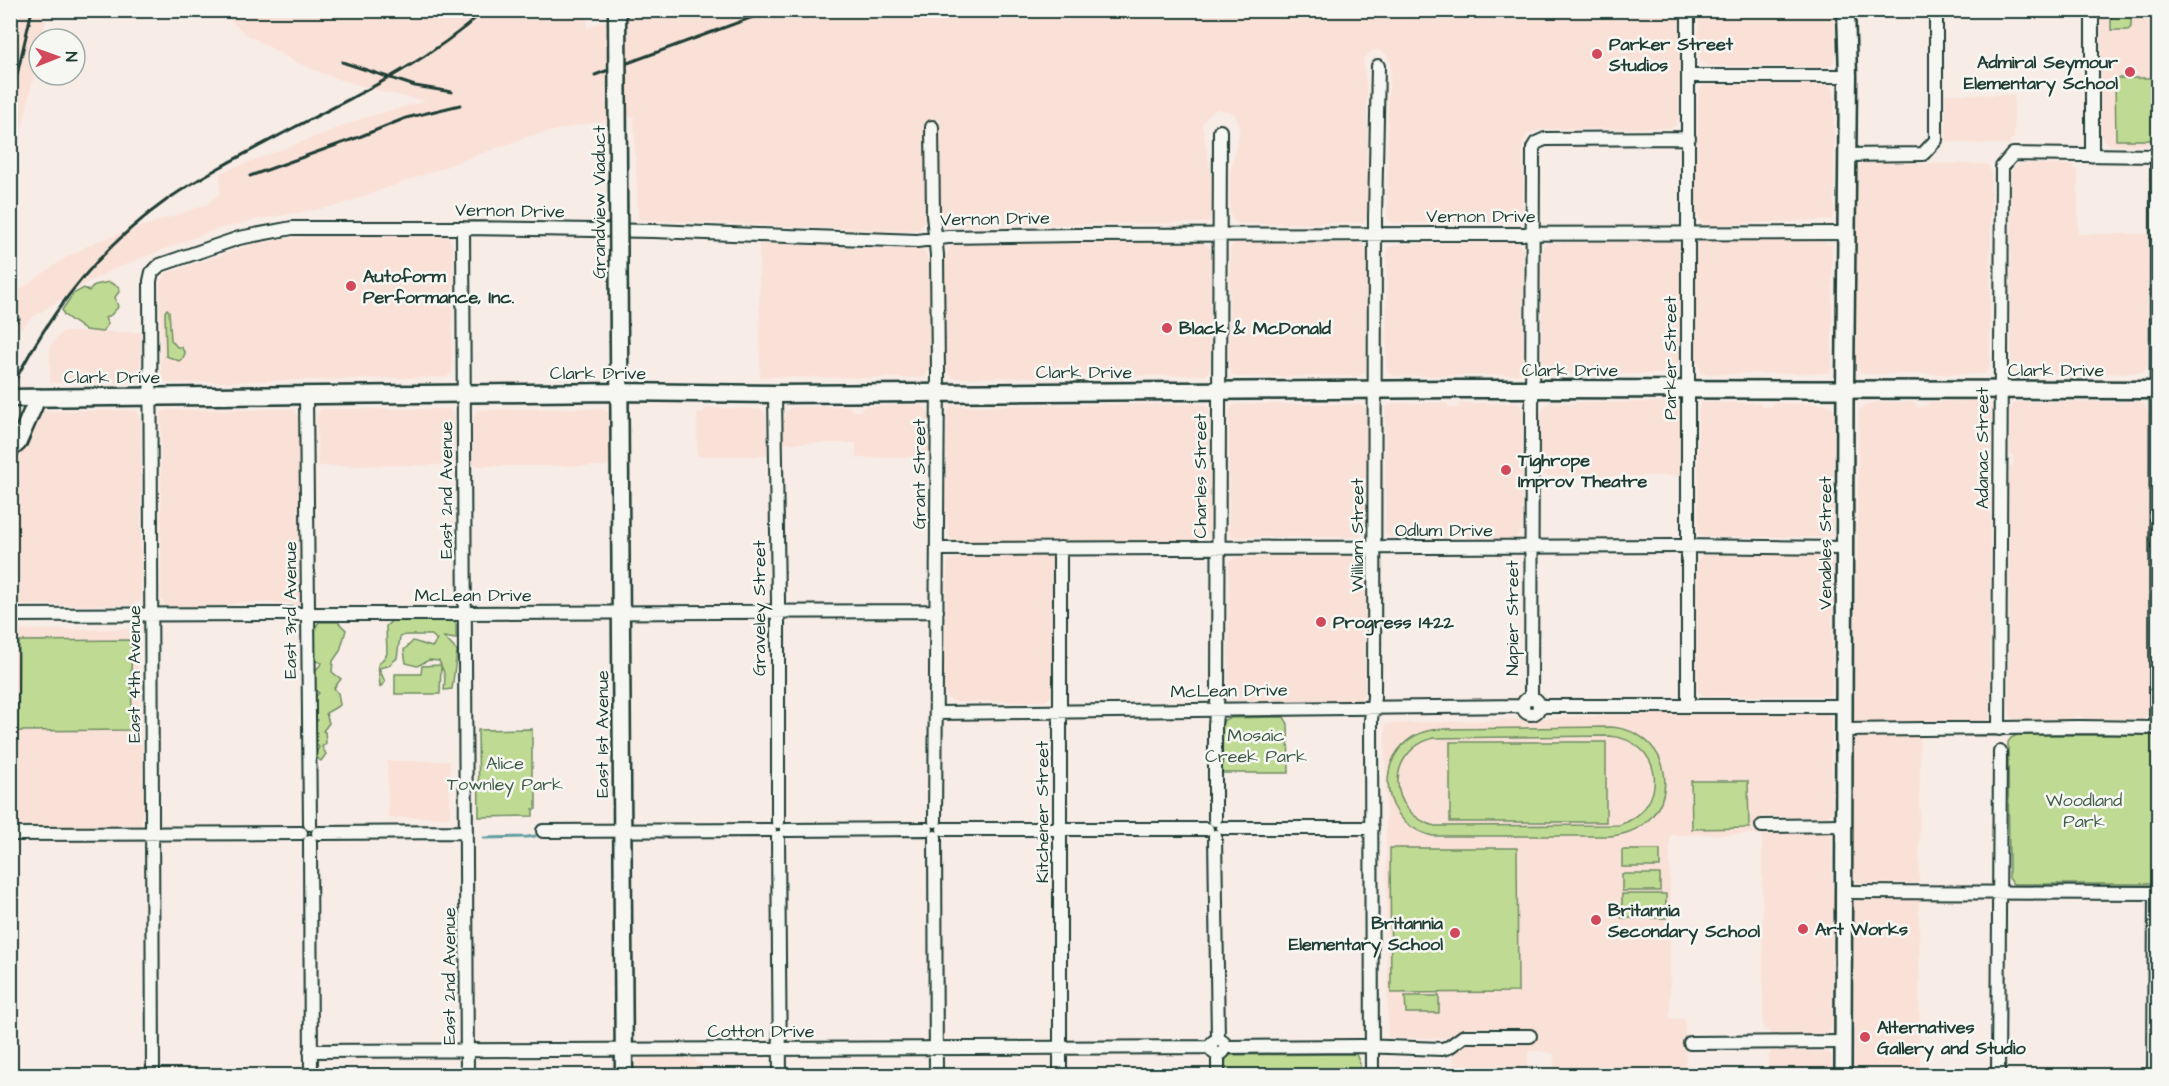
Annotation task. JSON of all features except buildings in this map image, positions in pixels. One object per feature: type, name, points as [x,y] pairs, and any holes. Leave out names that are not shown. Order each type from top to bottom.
[{"type":"main road","name":"Grandview Viaduct","points":[[617,10],[619,392]]},
{"type":"main road","name":"Venables Street","points":[[1845,389],[1848,76],[1846,10]]},
{"type":"main road","name":"Clark Drive","points":[[10,398],[619,392],[775,394],[1531,389],[2157,390]]},
{"type":"main road","name":"East 1st Avenue","points":[[619,392],[624,1076]]},
{"type":"street","name":"Parker Street","points":[[1688,10],[1688,706]]},
{"type":"street","points":[[1847,155],[1923,154],[1936,140],[1936,10]]},
{"type":"street","points":[[1844,730],[2157,728],[2158,156],[2092,156],[2092,10]]},
{"type":"street","name":"William Street","points":[[1372,1076],[1378,66]]},
{"type":"street","points":[[1689,76],[1848,76]]},
{"type":"street","name":"Grant Street","points":[[932,127],[938,392],[936,1076]]},
{"type":"street","name":"Charles Street","points":[[1218,1076],[1215,828],[1220,131]]},
{"type":"street","name":"Napier Street","points":[[1531,703],[1532,154],[1536,143],[1545,139],[1689,138]]},
{"type":"street","name":"Adanac Street","points":[[1999,729],[2002,166],[2013,154],[2092,156]]},
{"type":"street","name":"Vernon Drive","points":[[152,272],[160,265],[239,238],[292,228],[653,231],[890,240],[1220,235],[1847,233]]},
{"type":"street","name":"East 2nd Avenue","points":[[463,228],[467,1076]]},
{"type":"street","name":"East 4th Avenue","points":[[152,272],[150,281],[153,1076]]},
{"type":"street","name":"Venables Street","points":[[1844,1076],[1845,389]]},
{"type":"street","name":"Graveley Street","points":[[775,394],[780,1076]]},
{"type":"street","name":"East 3rd Avenue","points":[[306,396],[310,1076]]},
{"type":"street","points":[[11,446],[18,442],[38,397]]},
{"type":"street","name":"Odlum Drive","points":[[937,549],[1687,546],[1844,548]]},
{"type":"street","name":"Kitchener Street","points":[[1060,548],[1060,1076]]},
{"type":"street","name":"McLean Drive","points":[[10,615],[937,611]]},
{"type":"street","name":"McLean Drive","points":[[936,713],[1373,708],[1531,703],[1844,706]]},
{"type":"street","points":[[1998,1076],[2000,752]]},
{"type":"street","points":[[1762,826],[1844,825]]},
{"type":"street","points":[[543,831],[1372,828]]},
{"type":"street","points":[[10,834],[465,832]]},
{"type":"street","points":[[1844,892],[2157,893],[2154,1076]]},
{"type":"street","name":"Cotton Drive","points":[[310,1051],[1218,1047],[1442,1049],[1449,1047],[1464,1036],[1530,1036]]},
{"type":"street","points":[[1690,1043],[1844,1042]]},
{"type":"shaded area","points":[[587,10],[587,28],[633,10],[1681,11],[1679,118],[1676,125],[1670,128],[1543,129],[1528,134],[1523,144],[1523,218],[1520,222],[1394,223],[1389,221],[1387,214],[1388,96],[1391,64],[1386,54],[1373,50],[1365,56],[1363,61],[1367,91],[1367,216],[1362,223],[1241,224],[1235,222],[1230,215],[1230,172],[1239,134],[1239,124],[1234,114],[1217,109],[1208,115],[1202,125],[1211,173],[1211,217],[1208,223],[945,226],[941,220],[940,120],[927,119],[926,220],[920,229],[901,231],[638,220],[634,117],[574,126],[527,137],[337,206],[255,220],[214,230],[114,269],[85,284],[33,317],[11,338],[11,296],[62,260],[95,242],[206,205],[220,193],[220,173],[364,118],[425,101],[338,79],[299,64],[246,34],[219,11]]},
{"type":"shaded area","points":[[22,11],[48,11],[45,27],[27,27],[27,87],[31,87],[11,179],[11,64]]},
{"type":"shaded area","points":[[1698,11],[1835,11],[1835,59],[1831,65],[1823,67],[1707,66],[1699,58]]},
{"type":"shaded area","name":"Admiral Seymour Elementary School","points":[[2101,11],[2158,11],[2158,145],[2112,145],[2103,140],[2101,133]]},
{"type":"shaded area","points":[[1825,84],[1831,86],[1834,94],[1834,214],[1831,220],[1711,225],[1702,223],[1695,210],[1694,169],[1697,156],[1700,89],[1710,85]]},
{"type":"shaded area","points":[[1945,94],[2014,95],[2014,139],[2010,139],[2009,145],[1948,142]]},
{"type":"shaded area","points":[[1861,164],[1987,164],[1989,166],[1991,172],[1990,367],[1985,374],[1864,374],[1859,370],[1856,363],[1858,169]]},
{"type":"shaded area","points":[[2020,164],[2073,165],[2078,171],[2078,234],[2148,234],[2147,367],[2143,373],[2017,374],[2011,370],[2011,174],[2014,167]]},
{"type":"shaded area","name":"Autoform Performance, Inc.","points":[[317,234],[442,235],[449,237],[453,249],[452,373],[446,377],[168,383],[164,381],[161,374],[160,283],[164,274],[250,245]]},
{"type":"shaded area","points":[[1733,237],[1814,238],[1832,245],[1832,367],[1829,373],[1701,373],[1696,356],[1693,253],[1701,241]]},
{"type":"shaded area","points":[[1673,241],[1679,244],[1683,252],[1682,344],[1676,373],[1546,374],[1542,368],[1542,250],[1544,245],[1548,243]]},
{"type":"shaded area","points":[[1515,242],[1520,244],[1523,250],[1523,368],[1520,373],[1514,375],[1394,376],[1388,373],[1386,368],[1387,248],[1397,244]]},
{"type":"shaded area","points":[[759,243],[920,249],[924,251],[931,266],[931,366],[926,376],[922,378],[760,377]]},
{"type":"shaded area","points":[[1203,243],[1209,247],[1211,252],[1210,369],[1206,375],[956,378],[947,372],[945,362],[945,259],[949,247],[959,244]]},
{"type":"shaded area","points":[[1239,243],[1356,243],[1364,245],[1367,251],[1366,369],[1364,374],[1360,376],[1238,377],[1232,374],[1229,367],[1230,250],[1232,245]]},
{"type":"shaded area","points":[[62,332],[141,332],[141,377],[134,383],[50,383],[50,346]]},
{"type":"shaded area","points":[[1984,401],[1991,409],[1990,718],[1983,722],[1856,722],[1854,718],[1859,411],[1865,405],[1877,402],[1913,402],[1918,407],[1927,406],[1929,402]]},
{"type":"shaded area","points":[[1671,402],[1678,405],[1680,410],[1680,476],[1540,476],[1540,413],[1548,403]]},
{"type":"shaded area","points":[[1702,402],[1759,403],[1762,407],[1770,407],[1773,403],[1827,404],[1834,408],[1836,419],[1831,535],[1825,537],[1707,537],[1698,533],[1698,410]]},
{"type":"shaded area","points":[[2138,402],[2144,404],[2147,409],[2152,431],[2149,711],[2142,719],[2084,720],[2081,716],[2075,716],[2073,720],[2015,720],[2011,717],[2009,711],[2009,467],[2013,464],[2013,455],[2010,453],[2010,409],[2014,403]]},
{"type":"shaded area","points":[[1393,403],[1446,403],[1450,408],[1458,408],[1461,403],[1516,403],[1520,405],[1523,412],[1522,528],[1517,537],[1514,539],[1462,538],[1458,534],[1448,533],[1444,538],[1393,538],[1386,535],[1385,411],[1386,407]]},
{"type":"shaded area","points":[[1236,404],[1359,404],[1364,406],[1367,410],[1366,530],[1363,535],[1359,537],[1235,537],[1231,535],[1229,531],[1229,413],[1231,407]]},
{"type":"shaded area","points":[[922,405],[929,412],[930,457],[856,458],[856,443],[782,443],[784,416],[787,410],[793,407],[849,406],[853,411],[860,411],[865,406]]},
{"type":"shaded area","points":[[1206,405],[1210,411],[1210,452],[1205,456],[1204,464],[1210,467],[1209,533],[1204,538],[1190,542],[958,542],[949,537],[946,507],[947,414],[951,406]]},
{"type":"shaded area","points":[[602,408],[609,413],[610,418],[610,463],[604,466],[478,466],[473,464],[473,418],[477,410]]},
{"type":"shaded area","points":[[706,408],[762,409],[766,416],[768,456],[697,456],[697,413],[702,413]]},
{"type":"shaded area","points":[[323,409],[450,409],[455,418],[455,464],[318,466],[316,419]]},
{"type":"shaded area","points":[[135,410],[141,419],[141,600],[132,605],[11,605],[10,467],[35,415],[44,411]]},
{"type":"shaded area","points":[[169,410],[294,410],[299,418],[299,593],[302,596],[301,604],[295,606],[294,603],[238,603],[225,606],[169,607],[165,605],[161,599],[161,413]]},
{"type":"shaded area","points":[[1052,553],[1055,556],[1054,693],[1046,701],[953,702],[947,697],[944,689],[949,560],[967,555]]},
{"type":"shaded area","points":[[1705,555],[1826,555],[1831,557],[1833,562],[1832,694],[1827,696],[1705,696],[1699,693],[1697,689],[1697,563],[1698,559]]},
{"type":"shaded area","points":[[1358,556],[1365,561],[1366,565],[1365,693],[1360,700],[1231,700],[1228,694],[1229,561],[1236,557]]},
{"type":"shaded area","points":[[137,629],[144,809],[140,825],[11,827],[10,630]]},
{"type":"shaded area","name":"Britannia Secondary School","points":[[1676,713],[1826,713],[1831,718],[1832,813],[1827,817],[1762,817],[1763,834],[1828,833],[1832,836],[1832,892],[1836,898],[1836,910],[1832,917],[1832,1025],[1830,1032],[1770,1035],[1767,1030],[1763,1029],[1762,834],[1670,835],[1670,1018],[1685,1019],[1686,1075],[1554,1075],[1554,1054],[1528,1051],[1528,1072],[1518,1072],[1518,1075],[1454,1075],[1453,1038],[1388,1038],[1385,724]]},
{"type":"shaded area","points":[[1920,734],[1919,883],[1857,883],[1854,878],[1854,737],[1856,735]]},
{"type":"shaded area","points":[[387,761],[450,761],[450,817],[388,818]]},
{"type":"shaded area","points":[[1919,898],[1920,1075],[1854,1075],[1854,917],[1850,906],[1859,899]]},
{"type":"shaded area","points":[[1772,1051],[1828,1052],[1832,1058],[1832,1075],[1768,1075],[1768,1057]]},
{"type":"shaded area","points":[[641,1057],[695,1058],[697,1064],[702,1064],[702,1075],[634,1075],[635,1062]]},
{"type":"green space","points":[[2111,11],[2131,11],[2131,27],[2128,30],[2111,30]]},
{"type":"green space","points":[[2115,78],[2158,78],[2158,140],[2116,140]]},
{"type":"green space","points":[[109,282],[119,287],[119,292],[115,297],[118,307],[105,318],[108,324],[102,332],[85,330],[64,315],[62,310],[73,294],[84,288],[89,291],[95,285]]},
{"type":"green space","points":[[167,309],[171,340],[185,353],[179,361],[166,356],[165,312]]},
{"type":"green space","points":[[448,617],[456,624],[456,639],[444,637],[457,651],[452,689],[444,690],[445,681],[441,666],[440,694],[395,694],[395,674],[421,674],[422,666],[441,665],[439,661],[429,660],[417,666],[406,663],[404,650],[413,641],[432,647],[437,640],[432,635],[400,637],[397,658],[388,666],[379,668],[385,682],[380,687],[378,665],[387,654],[386,626],[394,619]]},
{"type":"green space","points":[[319,622],[338,622],[346,630],[340,651],[333,661],[332,672],[341,679],[334,688],[338,693],[340,705],[326,713],[329,723],[323,731],[326,743],[322,747],[326,754],[321,761],[315,756],[319,747],[315,744],[314,725],[318,720],[314,718],[314,698],[319,693],[315,690],[314,672],[322,663],[316,661],[311,634]]},
{"type":"green space","points":[[131,640],[132,730],[18,731],[19,641]]},
{"type":"green space","name":"Mosaic Creek Park","points":[[1284,717],[1288,724],[1289,773],[1222,773],[1222,725],[1224,720]]},
{"type":"green space","points":[[1609,727],[1633,733],[1650,745],[1661,761],[1665,780],[1662,799],[1652,817],[1635,829],[1611,836],[1433,836],[1412,827],[1398,813],[1390,796],[1388,778],[1393,760],[1403,745],[1419,734],[1441,729]],"holes":[[[1609,736],[1627,740],[1641,749],[1650,761],[1654,776],[1653,790],[1647,804],[1636,816],[1619,825],[1435,826],[1419,819],[1408,809],[1401,796],[1398,782],[1400,769],[1406,756],[1417,745],[1433,738]]]},
{"type":"green space","name":"Alice Townley Park","points":[[532,729],[532,785],[536,785],[536,809],[533,809],[533,816],[479,817],[478,730]]},
{"type":"green space","name":"Woodland Park","points":[[2017,735],[2158,735],[2158,884],[2013,884],[2009,878],[2008,742]]},
{"type":"green space","points":[[1450,742],[1606,742],[1606,822],[1450,822]]},
{"type":"green space","points":[[1691,781],[1748,781],[1749,828],[1692,829]]},
{"type":"green space","name":"Britannia Elementary School","points":[[1390,848],[1517,848],[1518,992],[1391,993]]},
{"type":"green space","points":[[1622,850],[1660,850],[1660,867],[1622,867]]},
{"type":"green space","points":[[1622,874],[1660,874],[1660,891],[1622,891]]},
{"type":"green space","points":[[1622,894],[1666,894],[1666,918],[1622,918]]},
{"type":"green space","points":[[1405,996],[1439,996],[1439,1013],[1406,1013]]},
{"type":"green space","points":[[1356,1054],[1360,1064],[1360,1075],[1228,1075],[1225,1068],[1226,1058],[1231,1055]]},
{"type":"waterway","points":[[484,838],[535,836]]},
{"type":"railway","points":[[10,105],[32,10]]},
{"type":"railway","points":[[10,391],[41,336],[77,285],[97,261],[143,218],[214,170],[394,75],[441,45],[485,10]]},
{"type":"railway","points":[[595,75],[772,10]]},
{"type":"railway","points":[[342,62],[415,86],[452,92]]},
{"type":"railway","points":[[250,176],[406,118],[460,105]]},
{"type":"railway","points":[[10,327],[19,319]]},
{"type":"place","name":"Parker Street Studios","points":[[1597,54]]},
{"type":"place","name":"Admiral Seymour Elementary School","points":[[2130,72]]},
{"type":"place","name":"Autoform Performance, Inc.","points":[[351,286]]},
{"type":"place","name":"Black & McDonald","points":[[1167,328]]},
{"type":"place","name":"Tighrope Improv Theatre","points":[[1506,470]]},
{"type":"place","name":"Progress 1422","points":[[1321,622]]},
{"type":"place","name":"Britannia Secondary School","points":[[1596,920]]},
{"type":"place","name":"Art Works","points":[[1803,929]]},
{"type":"place","name":"Britannia Elementary School","points":[[1455,933]]},
{"type":"place","name":"Alternatives Gallery and Studio","points":[[1865,1037]]}]
